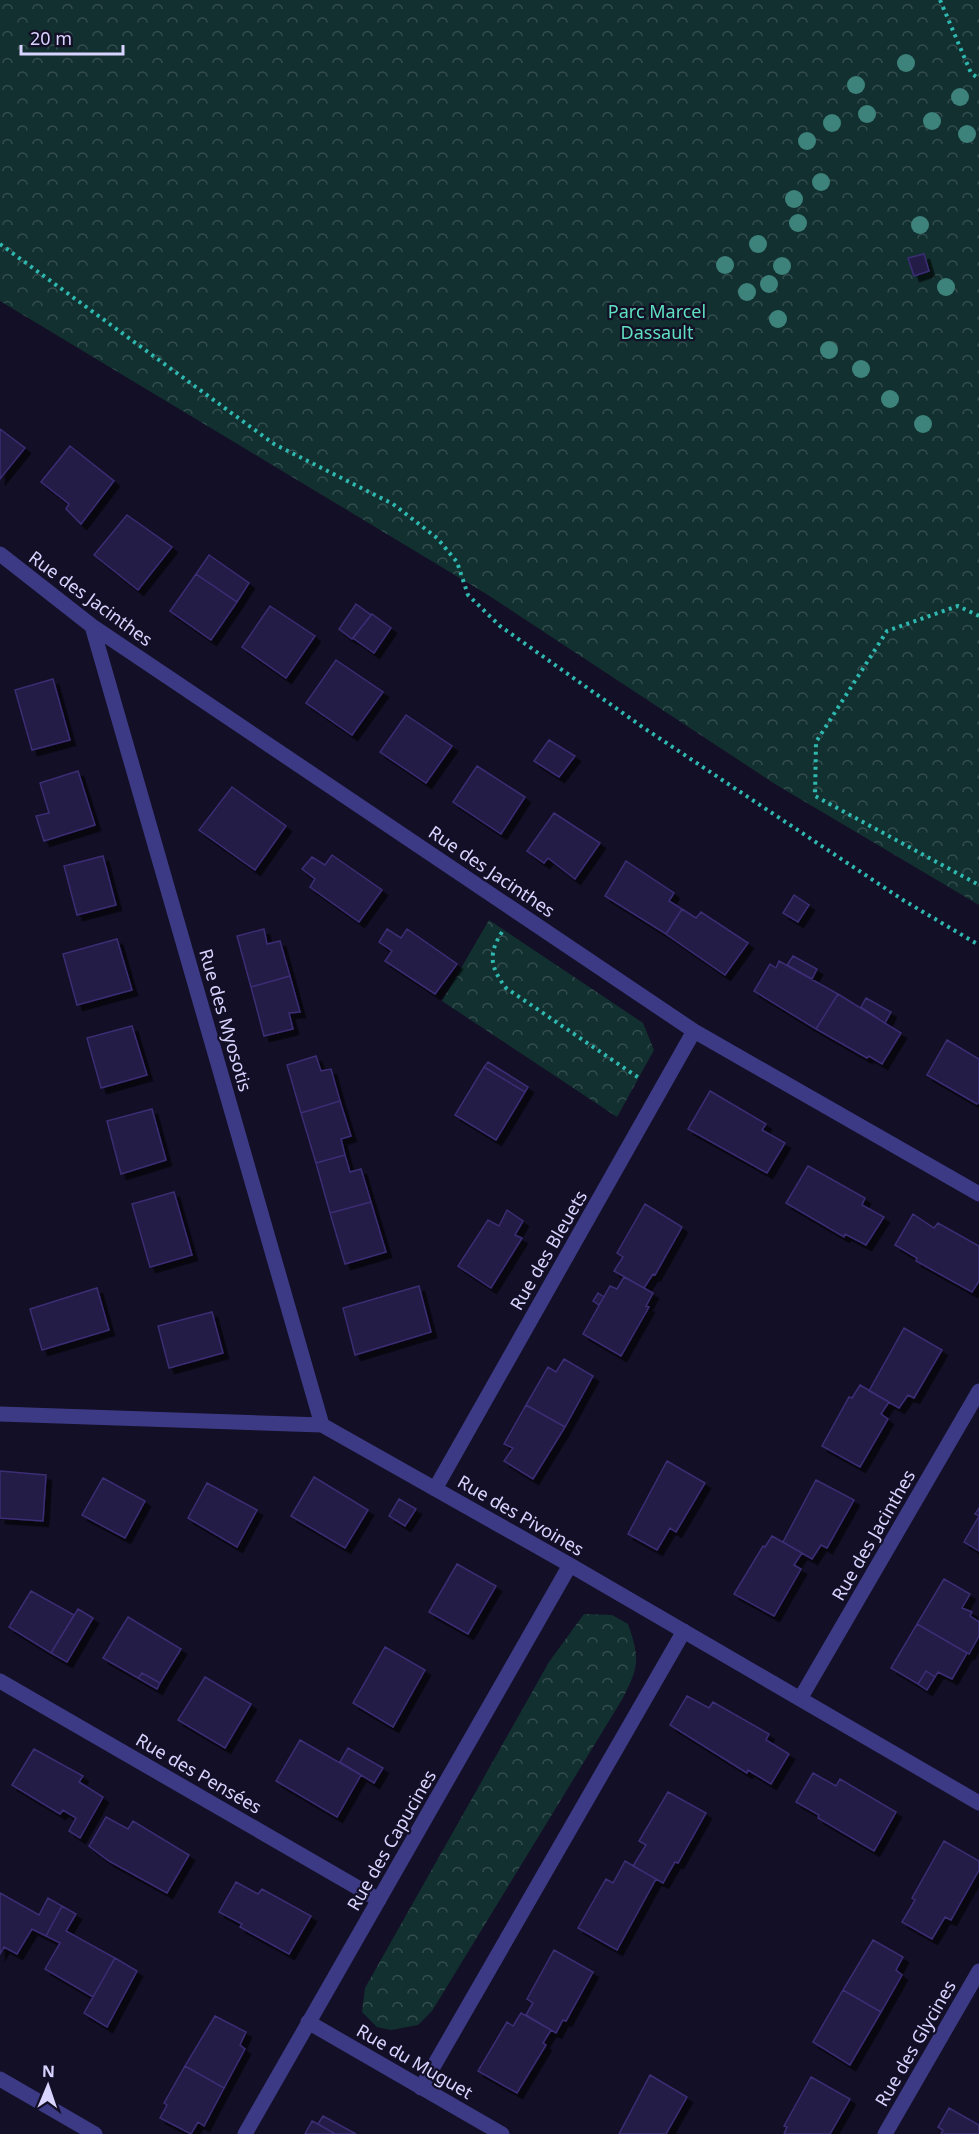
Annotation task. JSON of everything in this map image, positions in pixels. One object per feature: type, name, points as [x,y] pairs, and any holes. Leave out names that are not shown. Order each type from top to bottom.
[{"type":"street","name":"Rue des Jacinthes","points":[[0,554],[92,626],[694,1031],[979,1194]]},
{"type":"street","name":"Rue des Myosotis","points":[[92,626],[322,1425]]},
{"type":"street","name":"Rue des Bleuets","points":[[435,1489],[694,1031]]},
{"type":"street","name":"Rue des Jacinthes","points":[[800,1699],[979,1391]]},
{"type":"street","name":"Rue des Pivoines","points":[[0,1414],[322,1425],[570,1565],[979,1803]]},
{"type":"street","name":"Rue des Capucines","points":[[245,2134],[570,1565]]},
{"type":"street","points":[[422,2088],[684,1631]]},
{"type":"street","name":"Rue des Pensées","points":[[0,1681],[379,1900]]},
{"type":"street","name":"Rue des Glycines","points":[[885,2134],[979,1971]]},
{"type":"street","name":"Rue du Muguet","points":[[308,2022],[501,2134]]},
{"type":"street","points":[[0,2079],[95,2134]]},
{"type":"path","points":[[940,0],[971,73],[979,79]]},
{"type":"path","points":[[0,244],[274,444],[393,504],[437,538],[457,562],[468,595],[500,626],[654,735],[903,900],[979,945]]},
{"type":"path","points":[[979,616],[958,606],[887,631],[816,742],[815,795],[979,885]]},
{"type":"path","points":[[516,911],[492,948],[494,973],[506,988],[660,1092]]},
{"type":"green space","name":"Parc Marcel Dassault","points":[[0,0],[979,0],[979,905],[775,784],[488,595],[0,301]]},
{"type":"green space","points":[[489,920],[643,1023],[654,1050],[617,1117],[442,1001]]},
{"type":"green space","points":[[584,1614],[612,1615],[628,1624],[635,1646],[636,1662],[623,1698],[432,2011],[418,2025],[391,2030],[377,2027],[362,2012],[365,1988],[549,1662]]},
{"type":"building","points":[[924,254],[929,271],[914,276],[908,258]]},
{"type":"building","points":[[0,429],[25,448],[0,479]]},
{"type":"building","points":[[70,446],[114,481],[81,524],[66,509],[69,504],[41,482]]},
{"type":"building","points":[[127,515],[172,547],[138,590],[94,555]]},
{"type":"building","points":[[209,555],[249,583],[237,602],[196,574]]},
{"type":"building","points":[[196,574],[237,602],[211,640],[170,611]]},
{"type":"building","points":[[356,604],[371,615],[352,639],[339,629]]},
{"type":"building","points":[[270,606],[315,636],[286,678],[242,647]]},
{"type":"building","points":[[372,614],[391,628],[374,653],[353,638]]},
{"type":"building","points":[[336,660],[383,692],[352,735],[306,703]]},
{"type":"building","points":[[53,679],[70,740],[32,750],[15,690]]},
{"type":"building","points":[[406,715],[452,746],[426,783],[380,752]]},
{"type":"building","points":[[549,740],[575,756],[559,777],[534,761]]},
{"type":"building","points":[[477,766],[525,797],[501,834],[453,802]]},
{"type":"building","points":[[78,771],[95,825],[44,841],[36,816],[49,813],[40,783]]},
{"type":"building","points":[[232,787],[286,826],[255,870],[199,830]]},
{"type":"building","points":[[554,813],[600,843],[575,879],[548,858],[544,863],[527,851]]},
{"type":"building","points":[[332,855],[382,890],[359,922],[310,887],[315,879],[302,869],[312,857],[325,865]]},
{"type":"building","points":[[103,856],[116,905],[77,915],[64,866]]},
{"type":"building","points":[[626,861],[674,893],[669,901],[682,909],[666,934],[605,896]]},
{"type":"building","points":[[794,895],[809,905],[798,922],[783,913]]},
{"type":"building","points":[[682,909],[696,918],[701,912],[748,943],[725,975],[666,934]]},
{"type":"building","points":[[264,929],[267,944],[280,941],[290,976],[251,987],[237,936]]},
{"type":"building","points":[[387,929],[401,938],[407,929],[457,964],[435,994],[385,961],[392,951],[379,942]]},
{"type":"building","points":[[117,939],[132,990],[77,1005],[63,954]]},
{"type":"building","points":[[793,956],[817,969],[812,979],[787,965]]},
{"type":"building","points":[[779,961],[838,994],[816,1029],[754,991],[770,964],[776,968]]},
{"type":"building","points":[[290,976],[300,1012],[289,1013],[293,1029],[264,1036],[251,987]]},
{"type":"building","points":[[838,994],[901,1033],[882,1064],[816,1029]]},
{"type":"building","points":[[866,998],[891,1012],[885,1023],[861,1007]]},
{"type":"building","points":[[132,1026],[147,1075],[101,1088],[87,1038]]},
{"type":"building","points":[[947,1040],[979,1059],[979,1102],[977,1104],[927,1075]]},
{"type":"building","points":[[316,1056],[321,1071],[331,1069],[340,1101],[301,1113],[287,1065]]},
{"type":"building","points":[[488,1062],[528,1087],[525,1092],[484,1067]]},
{"type":"building","points":[[484,1067],[525,1092],[496,1140],[455,1115]]},
{"type":"building","points":[[710,1091],[766,1124],[762,1130],[785,1143],[767,1173],[688,1129]]},
{"type":"building","points":[[340,1101],[351,1136],[341,1139],[345,1155],[316,1163],[301,1113]]},
{"type":"building","points":[[152,1109],[166,1160],[121,1174],[107,1121]]},
{"type":"building","points":[[345,1155],[350,1172],[361,1169],[371,1202],[330,1213],[316,1163]]},
{"type":"building","points":[[808,1166],[865,1198],[862,1205],[884,1217],[866,1245],[845,1234],[844,1237],[786,1203]]},
{"type":"building","points":[[174,1192],[192,1255],[150,1267],[132,1204]]},
{"type":"building","points":[[371,1202],[386,1252],[345,1264],[330,1213]]},
{"type":"building","points":[[645,1204],[682,1227],[655,1275],[653,1274],[644,1288],[614,1271],[623,1257],[617,1253]]},
{"type":"building","points":[[507,1210],[523,1221],[515,1235],[522,1238],[491,1288],[458,1266],[488,1220],[499,1226]]},
{"type":"building","points":[[913,1214],[934,1228],[938,1223],[979,1246],[979,1281],[972,1292],[916,1261],[917,1258],[895,1245]]},
{"type":"building","points":[[624,1277],[653,1293],[646,1306],[649,1307],[621,1356],[583,1334],[610,1286],[617,1289]]},
{"type":"building","points":[[419,1286],[431,1332],[355,1355],[343,1308]]},
{"type":"building","points":[[97,1288],[109,1330],[42,1350],[30,1309]]},
{"type":"building","points":[[598,1293],[604,1297],[599,1305],[593,1301]]},
{"type":"building","points":[[212,1312],[223,1353],[169,1368],[158,1326]]},
{"type":"building","points":[[904,1328],[942,1350],[914,1398],[908,1395],[899,1408],[869,1391]]},
{"type":"building","points":[[564,1359],[593,1376],[565,1427],[526,1405],[548,1367],[556,1372]]},
{"type":"building","points":[[860,1385],[889,1402],[881,1414],[888,1419],[860,1467],[822,1446],[849,1397],[852,1398]]},
{"type":"building","points":[[526,1405],[565,1427],[533,1479],[504,1461],[513,1448],[504,1444]]},
{"type":"building","points":[[667,1461],[705,1483],[676,1532],[670,1528],[657,1550],[628,1534]]},
{"type":"building","points":[[0,1471],[46,1475],[43,1521],[0,1518]]},
{"type":"building","points":[[314,1477],[368,1510],[345,1548],[291,1516]]},
{"type":"building","points":[[103,1478],[145,1501],[125,1538],[82,1515]]},
{"type":"building","points":[[816,1480],[854,1500],[827,1548],[821,1545],[812,1559],[783,1542]]},
{"type":"building","points":[[207,1483],[257,1510],[237,1547],[188,1518]]},
{"type":"building","points":[[399,1499],[416,1509],[405,1526],[389,1516]]},
{"type":"building","points":[[979,1516],[979,1551],[964,1542]]},
{"type":"building","points":[[772,1536],[802,1553],[794,1565],[801,1569],[774,1616],[734,1594],[763,1546],[765,1547]]},
{"type":"building","points":[[457,1564],[496,1586],[468,1634],[429,1612]]},
{"type":"building","points":[[944,1579],[970,1594],[962,1608],[972,1612],[970,1616],[979,1622],[979,1636],[969,1654],[917,1624]]},
{"type":"building","points":[[31,1591],[74,1615],[51,1653],[9,1627]]},
{"type":"building","points":[[78,1609],[93,1618],[67,1662],[51,1653]]},
{"type":"building","points":[[128,1617],[181,1649],[160,1683],[142,1673],[138,1678],[103,1658]]},
{"type":"building","points":[[917,1624],[967,1653],[952,1679],[938,1672],[935,1677],[926,1671],[918,1684],[891,1668]]},
{"type":"building","points":[[385,1647],[425,1670],[393,1727],[353,1703]]},
{"type":"building","points":[[926,1671],[935,1677],[927,1690],[918,1684]]},
{"type":"building","points":[[142,1673],[160,1683],[157,1689],[138,1678]]},
{"type":"building","points":[[205,1677],[251,1704],[225,1748],[178,1720]]},
{"type":"building","points":[[687,1696],[709,1708],[713,1702],[769,1734],[766,1740],[789,1754],[771,1784],[748,1770],[747,1773],[670,1725]]},
{"type":"building","points":[[300,1740],[361,1775],[337,1817],[276,1781]]},
{"type":"building","points":[[348,1748],[383,1768],[374,1783],[340,1762]]},
{"type":"building","points":[[34,1749],[83,1776],[79,1782],[103,1797],[80,1838],[69,1831],[76,1818],[63,1810],[60,1814],[12,1785]]},
{"type":"building","points":[[813,1773],[836,1786],[840,1779],[896,1812],[874,1851],[818,1818],[819,1815],[796,1802]]},
{"type":"building","points":[[668,1792],[706,1813],[678,1863],[675,1862],[663,1883],[633,1866],[646,1845],[639,1841]]},
{"type":"building","points":[[106,1817],[128,1829],[133,1821],[189,1855],[167,1893],[109,1861],[89,1846]]},
{"type":"building","points":[[944,1841],[979,1861],[979,1870],[951,1920],[945,1917],[932,1939],[902,1922],[915,1900],[912,1898]]},
{"type":"building","points":[[625,1861],[656,1879],[617,1950],[578,1928],[606,1879],[613,1883]]},
{"type":"building","points":[[236,1882],[258,1894],[262,1889],[311,1916],[289,1954],[240,1927],[242,1924],[219,1912]]},
{"type":"building","points":[[0,1893],[39,1915],[48,1898],[62,1906],[46,1936],[32,1929],[17,1954],[4,1947],[0,1954]]},
{"type":"building","points":[[62,1906],[76,1914],[66,1931],[115,1958],[93,1997],[45,1969],[60,1943],[46,1936]]},
{"type":"building","points":[[873,1940],[903,1957],[896,1970],[902,1975],[881,2012],[843,1990]]},
{"type":"building","points":[[554,1950],[593,1972],[566,2021],[563,2020],[556,2033],[526,2015],[533,2003],[527,1999]]},
{"type":"building","points":[[115,1958],[137,1971],[107,2027],[84,2013]]},
{"type":"building","points":[[843,1990],[881,2012],[850,2065],[813,2042]]},
{"type":"building","points":[[521,2013],[551,2030],[543,2043],[546,2045],[517,2093],[478,2071],[507,2022],[513,2026]]},
{"type":"building","points":[[215,2016],[246,2032],[240,2045],[245,2049],[224,2088],[185,2066]]},
{"type":"building","points":[[185,2066],[224,2088],[204,2126],[198,2122],[191,2134],[160,2118],[167,2105],[164,2103]]},
{"type":"building","points":[[650,2075],[687,2097],[666,2134],[619,2134]]},
{"type":"building","points":[[811,2077],[850,2099],[830,2134],[784,2134],[787,2127],[784,2126]]},
{"type":"building","points":[[949,2108],[979,2125],[979,2134],[941,2134],[943,2130],[938,2127]]},
{"type":"building","points":[[323,2116],[356,2134],[335,2134],[318,2124]]},
{"type":"building","points":[[312,2121],[318,2124],[335,2134],[305,2134]]}]
